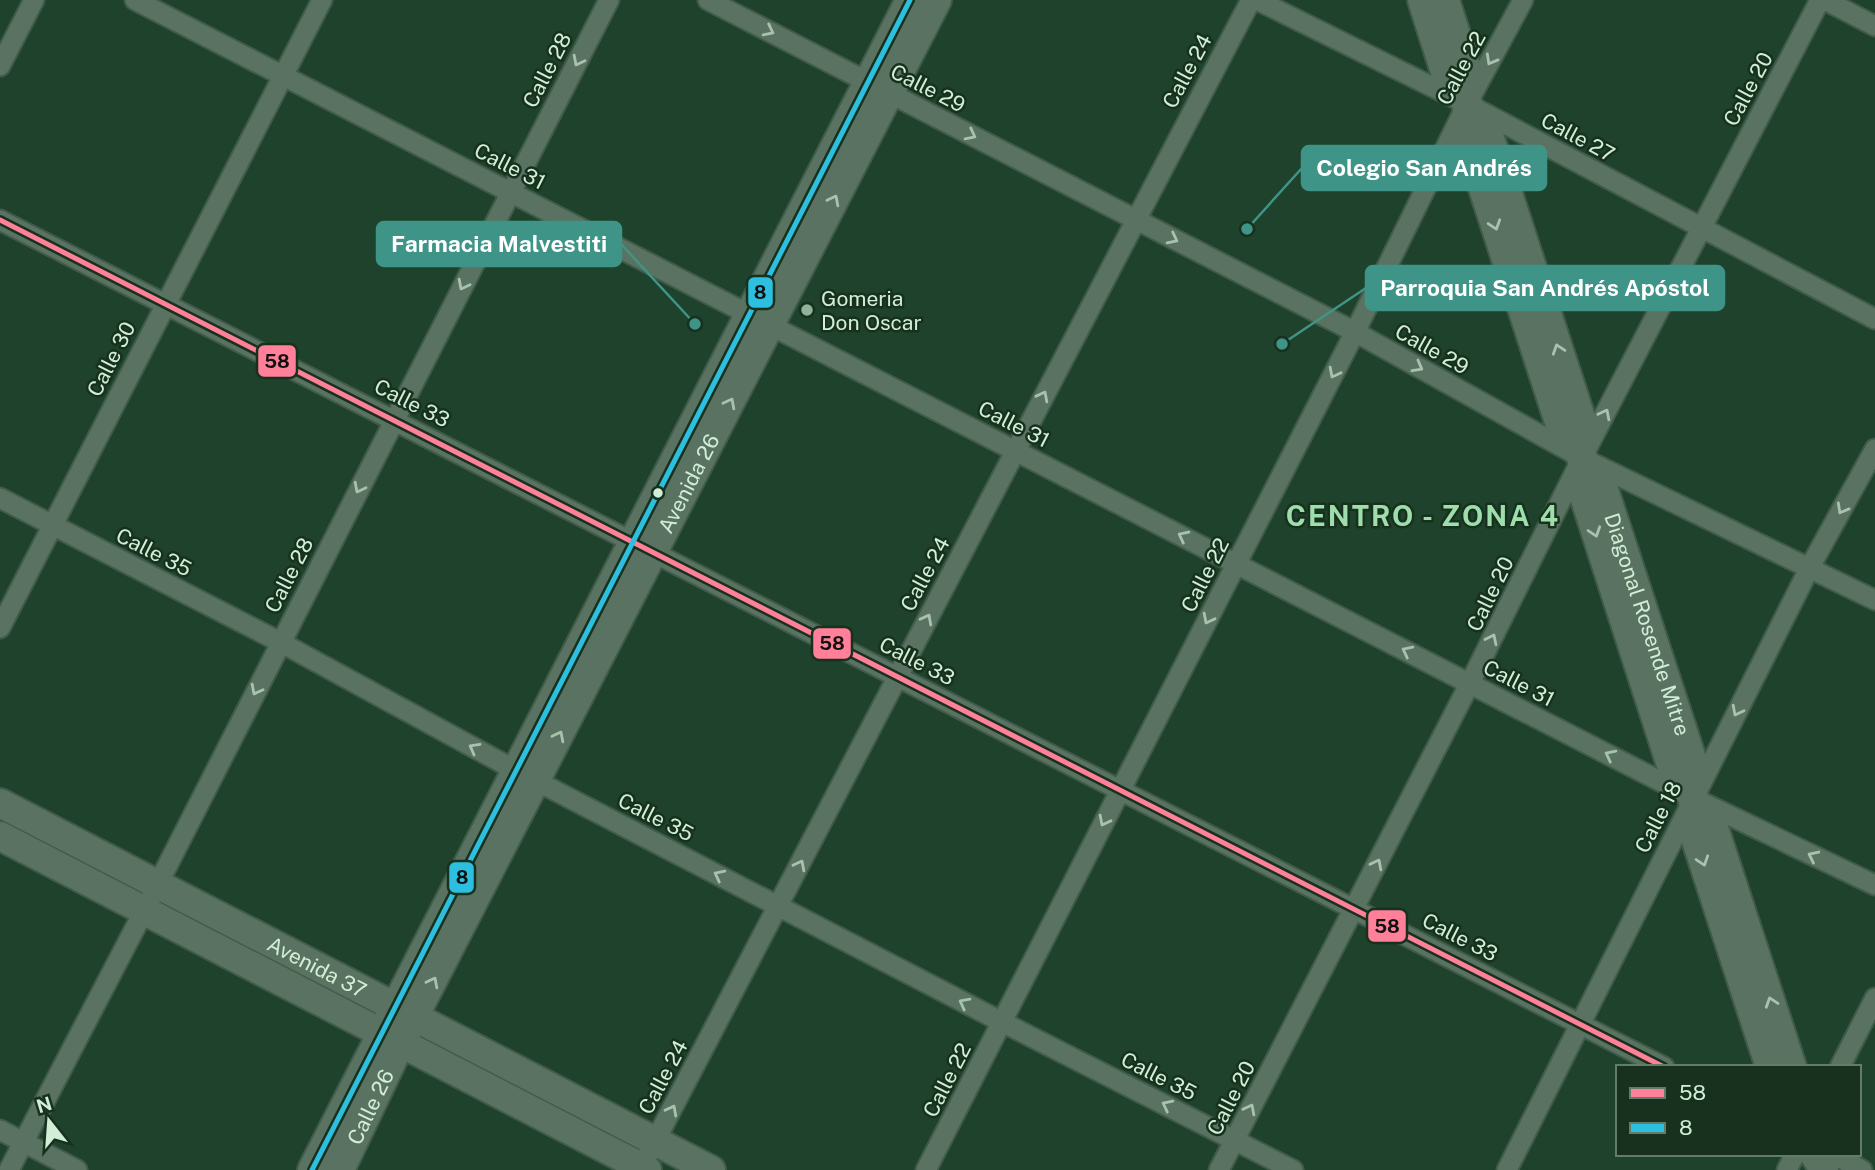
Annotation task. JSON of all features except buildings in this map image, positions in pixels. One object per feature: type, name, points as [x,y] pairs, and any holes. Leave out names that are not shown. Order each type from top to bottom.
[{"type":"main road","name":"Avenida 26","points":[[391,1037],[878,88],[911,0]]},
{"type":"main road","name":"Avenida 26","points":[[878,88],[937,0]]},
{"type":"main road","points":[[1422,0],[1446,72],[1467,104]]},
{"type":"main road","points":[[1445,0],[1466,66],[1467,139],[1560,425],[1583,458]]},
{"type":"main road","name":"Diagonal Rosende Mitre","points":[[1583,458],[1584,496],[1671,765],[1714,828],[1791,1065]]},
{"type":"main road","points":[[1693,798],[1694,834],[1769,1065]]},
{"type":"main road","name":"Avenida 37","points":[[0,803],[711,1170]]},
{"type":"main road","name":"Avenida 37","points":[[0,836],[643,1169]]},
{"type":"main road","name":"Calle 26","points":[[312,1170],[391,1037]]},
{"type":"main road","name":"Calle 26","points":[[340,1170],[391,1037]]},
{"type":"street","points":[[0,66],[34,0]]},
{"type":"street","name":"Calle 31","points":[[135,0],[1693,798],[1875,885]]},
{"type":"street","name":"Calle 30","points":[[0,628],[322,0]]},
{"type":"street","name":"Calle 28","points":[[9,1170],[145,910],[609,0]]},
{"type":"street","name":"Calle 29","points":[[708,0],[1355,332],[1583,458],[1875,600]]},
{"type":"street","name":"Calle 24","points":[[643,1169],[655,1141],[1251,0]]},
{"type":"street","name":"Calle 27","points":[[1257,0],[1467,104],[1875,320]]},
{"type":"street","name":"Calle 22","points":[[926,1170],[1355,332],[1467,104],[1523,0]]},
{"type":"street","name":"Calle 20","points":[[1219,1170],[1820,0]]},
{"type":"street","points":[[1825,0],[1875,26]]},
{"type":"street","name":"Calle 33","points":[[0,220],[1660,1065]]},
{"type":"street","name":"Calle 18","points":[[1507,1170],[1810,567],[1875,449]]},
{"type":"street","name":"Calle 35","points":[[0,498],[281,642],[526,776],[1293,1170]]},
{"type":"street","points":[[1841,1065],[1875,998]]},
{"type":"street","points":[[0,1130],[77,1170]]},
{"type":"street","points":[[1837,1156],[1862,1170]]},
{"type":"transit line","name":"8","points":[[312,1170],[910,0]]},
{"type":"transit line","name":"58","points":[[0,220],[1660,1065]]},
{"type":"place","name":"Colegio San Andrés","points":[[1247,229]]},
{"type":"place","name":"Gomeria Don Oscar","points":[[807,310]]},
{"type":"place","name":"Farmacia Malvestiti","points":[[695,324]]},
{"type":"place","name":"Parroquia San Andrés Apóstol","points":[[1282,344]]},
{"type":"district","name":"CENTRO - ZONA 4","points":[[1423,515]]}]
